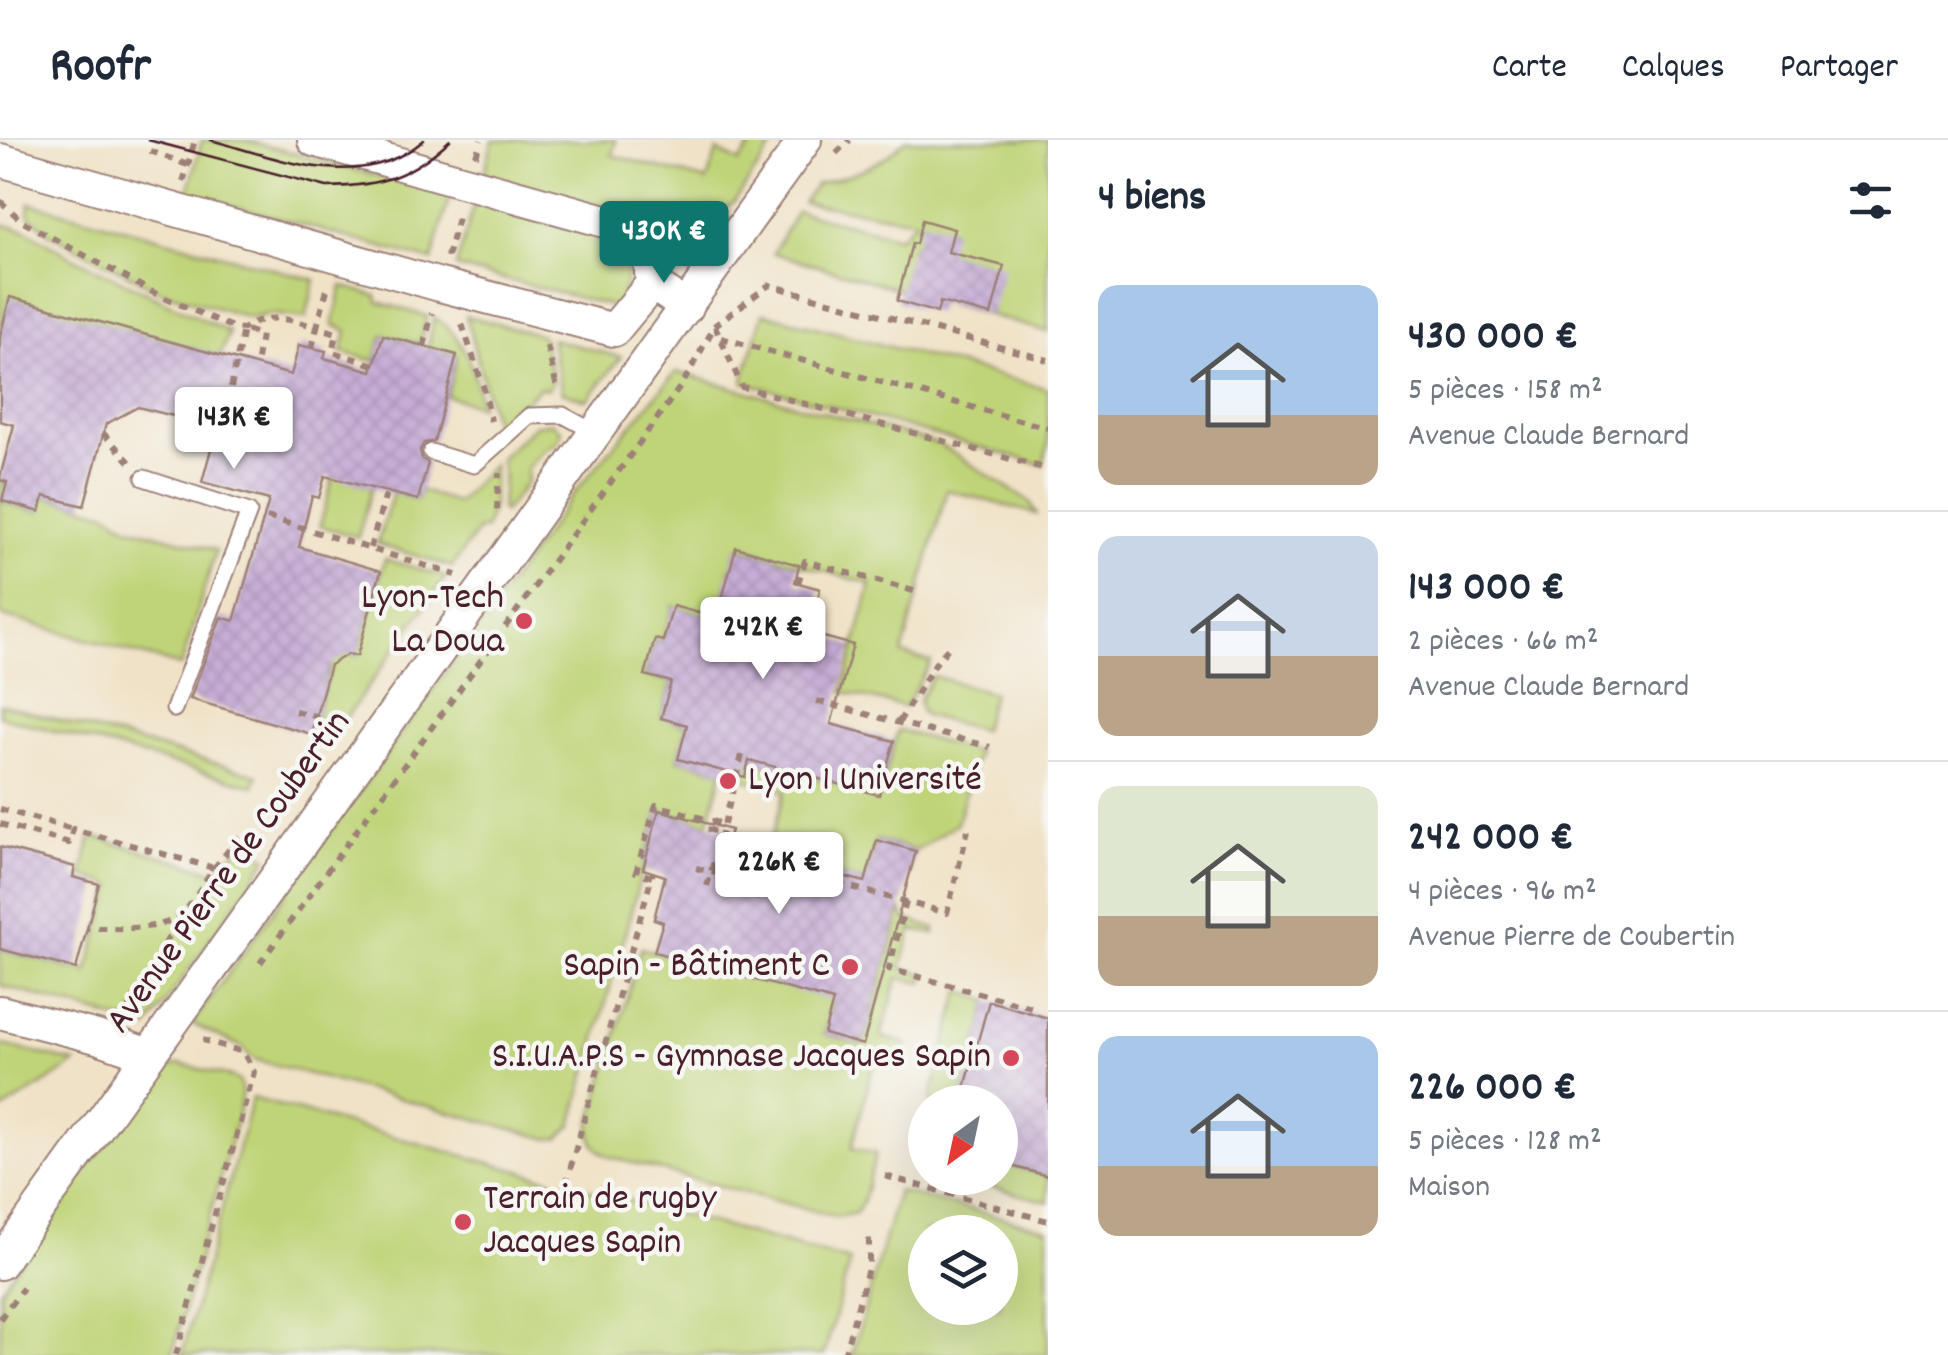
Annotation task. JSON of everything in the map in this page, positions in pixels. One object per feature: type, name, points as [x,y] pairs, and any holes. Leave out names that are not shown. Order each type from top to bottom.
[{"type":"street","points":[[0,160],[420,280],[614,330],[652,284],[648,233],[314,140]]},
{"type":"street","name":"Avenue Pierre de Coubertin","points":[[0,1263],[805,140]]},
{"type":"street","points":[[652,284],[687,307]]},
{"type":"street","points":[[0,1012],[149,1055]]},
{"type":"lane","points":[[431,452],[474,464],[530,416],[563,415],[596,433]]},
{"type":"lane","points":[[144,478],[249,512],[174,709]]},
{"type":"path","points":[[150,151],[188,165]]},
{"type":"path","points":[[0,201],[23,222],[158,294],[234,328],[261,335],[256,366]]},
{"type":"path","points":[[250,977],[684,383],[714,326],[769,284],[1048,360]]},
{"type":"path","points":[[312,348],[328,286]]},
{"type":"path","points":[[687,307],[714,326],[742,387],[1048,469]]},
{"type":"path","points":[[538,311],[563,415]]},
{"type":"path","points":[[424,346],[432,315]]},
{"type":"path","points":[[231,388],[243,329],[252,322],[278,317],[337,333],[332,352],[374,365]]},
{"type":"path","points":[[720,338],[1048,428]]},
{"type":"path","points":[[103,433],[144,478]]},
{"type":"path","points":[[370,548],[387,492]]},
{"type":"path","points":[[249,512],[462,577]]},
{"type":"path","points":[[798,583],[805,561],[921,593]]},
{"type":"path","points":[[899,722],[949,647]]},
{"type":"path","points":[[818,701],[990,747]]},
{"type":"path","points":[[296,711],[350,726]]},
{"type":"path","points":[[707,886],[742,754]]},
{"type":"path","points":[[566,1184],[652,874],[636,872],[656,805],[723,824]]},
{"type":"path","points":[[0,809],[214,868]]},
{"type":"path","points":[[0,824],[69,844],[73,828]]},
{"type":"path","points":[[707,829],[721,833]]},
{"type":"path","points":[[716,851],[857,894],[868,888],[896,895],[906,902],[947,914],[968,830]]},
{"type":"path","points":[[121,1020],[182,914],[214,868],[240,836],[259,848]]},
{"type":"path","points":[[696,868],[759,884],[756,900]]},
{"type":"path","points":[[906,902],[889,969],[1031,1007]]},
{"type":"path","points":[[87,928],[147,927],[182,914]]},
{"type":"path","points":[[194,1054],[214,1025]]},
{"type":"path","points":[[176,1355],[254,1072],[242,1052],[203,1040]]},
{"type":"path","points":[[885,1176],[1048,1221]]},
{"type":"path","points":[[844,1355],[868,1264],[869,1234]]},
{"type":"path","points":[[0,1319],[28,1281]]},
{"type":"green space","points":[[202,140],[245,140],[450,195],[432,261],[188,193]]},
{"type":"green space","points":[[493,140],[616,140],[612,155],[707,181],[717,151],[739,162],[756,140],[777,140],[734,202],[717,215],[703,235],[484,174]]},
{"type":"green space","points":[[905,140],[1048,140],[1048,332],[773,253],[797,211],[899,237],[916,220],[803,202],[816,184],[875,163]]},
{"type":"green space","points":[[475,202],[635,245],[619,308],[456,267]]},
{"type":"green space","points":[[30,203],[315,280],[306,318],[270,314],[251,318],[161,291],[50,234],[28,214]]},
{"type":"green space","points":[[0,224],[26,230],[72,257],[229,332],[220,356],[10,298],[0,336]]},
{"type":"green space","points":[[342,286],[377,296],[378,302],[427,316],[420,344],[383,335],[375,361],[342,352],[347,331],[333,325]]},
{"type":"green space","points":[[763,313],[1048,389],[1048,446],[1043,465],[743,382]]},
{"type":"green space","points":[[466,316],[542,335],[553,382],[548,389],[539,388],[499,425],[494,421]]},
{"type":"green space","points":[[434,318],[454,334],[467,356],[480,406],[447,396],[457,355],[428,347]]},
{"type":"green space","points":[[551,339],[621,357],[587,400],[562,392]]},
{"type":"green space","points":[[676,372],[939,444],[1030,502],[1037,514],[947,490],[902,654],[931,662],[905,707],[843,692],[871,584],[737,547],[717,618],[673,606],[663,641],[655,640],[645,675],[671,682],[661,717],[687,725],[678,759],[723,771],[708,824],[659,810],[572,1125],[559,1138],[549,1139],[253,1059],[242,1047],[192,1024],[575,492]]},
{"type":"green space","points":[[552,422],[562,432],[556,444],[543,450],[527,469],[527,482],[504,512],[500,458],[535,425]]},
{"type":"green space","points":[[340,451],[375,475],[358,537],[320,526]]},
{"type":"green space","points":[[493,464],[493,505],[485,529],[478,530],[452,567],[377,544],[393,493],[417,500],[420,490],[457,503]]},
{"type":"green space","points":[[0,480],[7,482],[3,502],[39,512],[44,496],[108,513],[129,527],[216,550],[181,666],[0,615]]},
{"type":"green space","points":[[385,559],[446,577],[333,736],[312,730],[335,650],[357,656]]},
{"type":"green space","points":[[933,676],[993,693],[982,730],[921,712],[919,700]]},
{"type":"green space","points":[[0,704],[258,775],[254,786],[0,716]]},
{"type":"green space","points":[[898,730],[977,752],[957,823],[916,851],[877,840],[865,882],[766,856],[785,791],[744,779],[750,757],[755,762],[879,795]]},
{"type":"green space","points":[[91,836],[217,872],[244,842],[268,858],[148,1028],[0,985],[0,950],[87,972],[113,886],[82,875]]},
{"type":"green space","points":[[901,910],[906,919],[935,929],[935,934],[912,930],[901,968],[925,974],[923,983],[898,978],[881,1037],[906,1043],[900,1068],[874,1062],[852,1148],[876,1154],[856,1213],[837,1217],[610,1157],[597,1148],[591,1124],[641,948],[769,984],[777,958],[833,1001],[824,1034],[863,1045]]},
{"type":"green space","points":[[960,991],[989,1001],[966,1085],[935,1085]]},
{"type":"green space","points":[[0,1044],[76,1063],[0,1112]]},
{"type":"green space","points":[[180,1064],[232,1077],[239,1081],[242,1092],[172,1355],[0,1355],[0,1290],[154,1076]]},
{"type":"green space","name":"Terrain de rugby Jacques Sapin","points":[[252,1098],[850,1261],[824,1355],[182,1355]]},
{"type":"green space","points":[[1018,1168],[1048,1176],[1048,1202],[1018,1194]]},
{"type":"green space","points":[[898,1191],[993,1215],[908,1215],[908,1325],[1018,1325],[1018,1221],[1048,1229],[1048,1355],[852,1355]]},
{"type":"building","points":[[922,220],[954,229],[948,252],[1004,266],[991,315],[940,302],[937,313],[897,301]]},
{"type":"building","points":[[10,297],[291,375],[299,345],[326,351],[324,358],[372,371],[383,335],[457,355],[434,441],[424,443],[420,450],[422,459],[428,463],[418,500],[325,476],[319,498],[312,496],[299,547],[381,571],[357,656],[348,654],[330,665],[311,734],[190,699],[221,617],[234,621],[269,500],[202,482],[217,427],[138,407],[106,424],[84,506],[44,496],[40,512],[2,501],[7,482],[0,477],[14,425],[0,421],[0,336]]},
{"type":"building","points":[[736,547],[799,565],[795,582],[820,589],[809,633],[853,645],[831,724],[894,741],[879,795],[749,760],[745,777],[678,759],[687,725],[661,718],[671,682],[645,675],[655,639],[663,641],[673,606],[717,618]]},
{"type":"building","points":[[659,810],[731,830],[726,846],[865,882],[877,840],[916,851],[863,1045],[824,1034],[833,1001],[654,952],[663,922],[654,919],[665,876],[643,869]]},
{"type":"building","points":[[0,847],[75,867],[73,877],[99,884],[76,969],[0,949]]},
{"type":"building","name":"S.I.U.A.P.S - Gymnase Jacques Sapin","points":[[989,1001],[1048,1018],[1048,1176],[1018,1168],[1018,1085],[966,1085]]},
{"type":"tram line","points":[[148,140],[327,187],[394,177],[422,163],[450,140]]},
{"type":"tram line","points":[[211,140],[292,163],[347,169],[400,156],[424,140]]},
{"type":"place","name":"Lyon-Tech La Doua","points":[[524,621]]},
{"type":"place","name":"Lyon 1 Université","points":[[728,781]]},
{"type":"place","name":"Sapin - Bâtiment C","points":[[850,967]]},
{"type":"place","name":"S.I.U.A.P.S - Gymnase Jacques Sapin","points":[[1011,1058]]},
{"type":"place","name":"Terrain de rugby Jacques Sapin","points":[[463,1222]]}]
